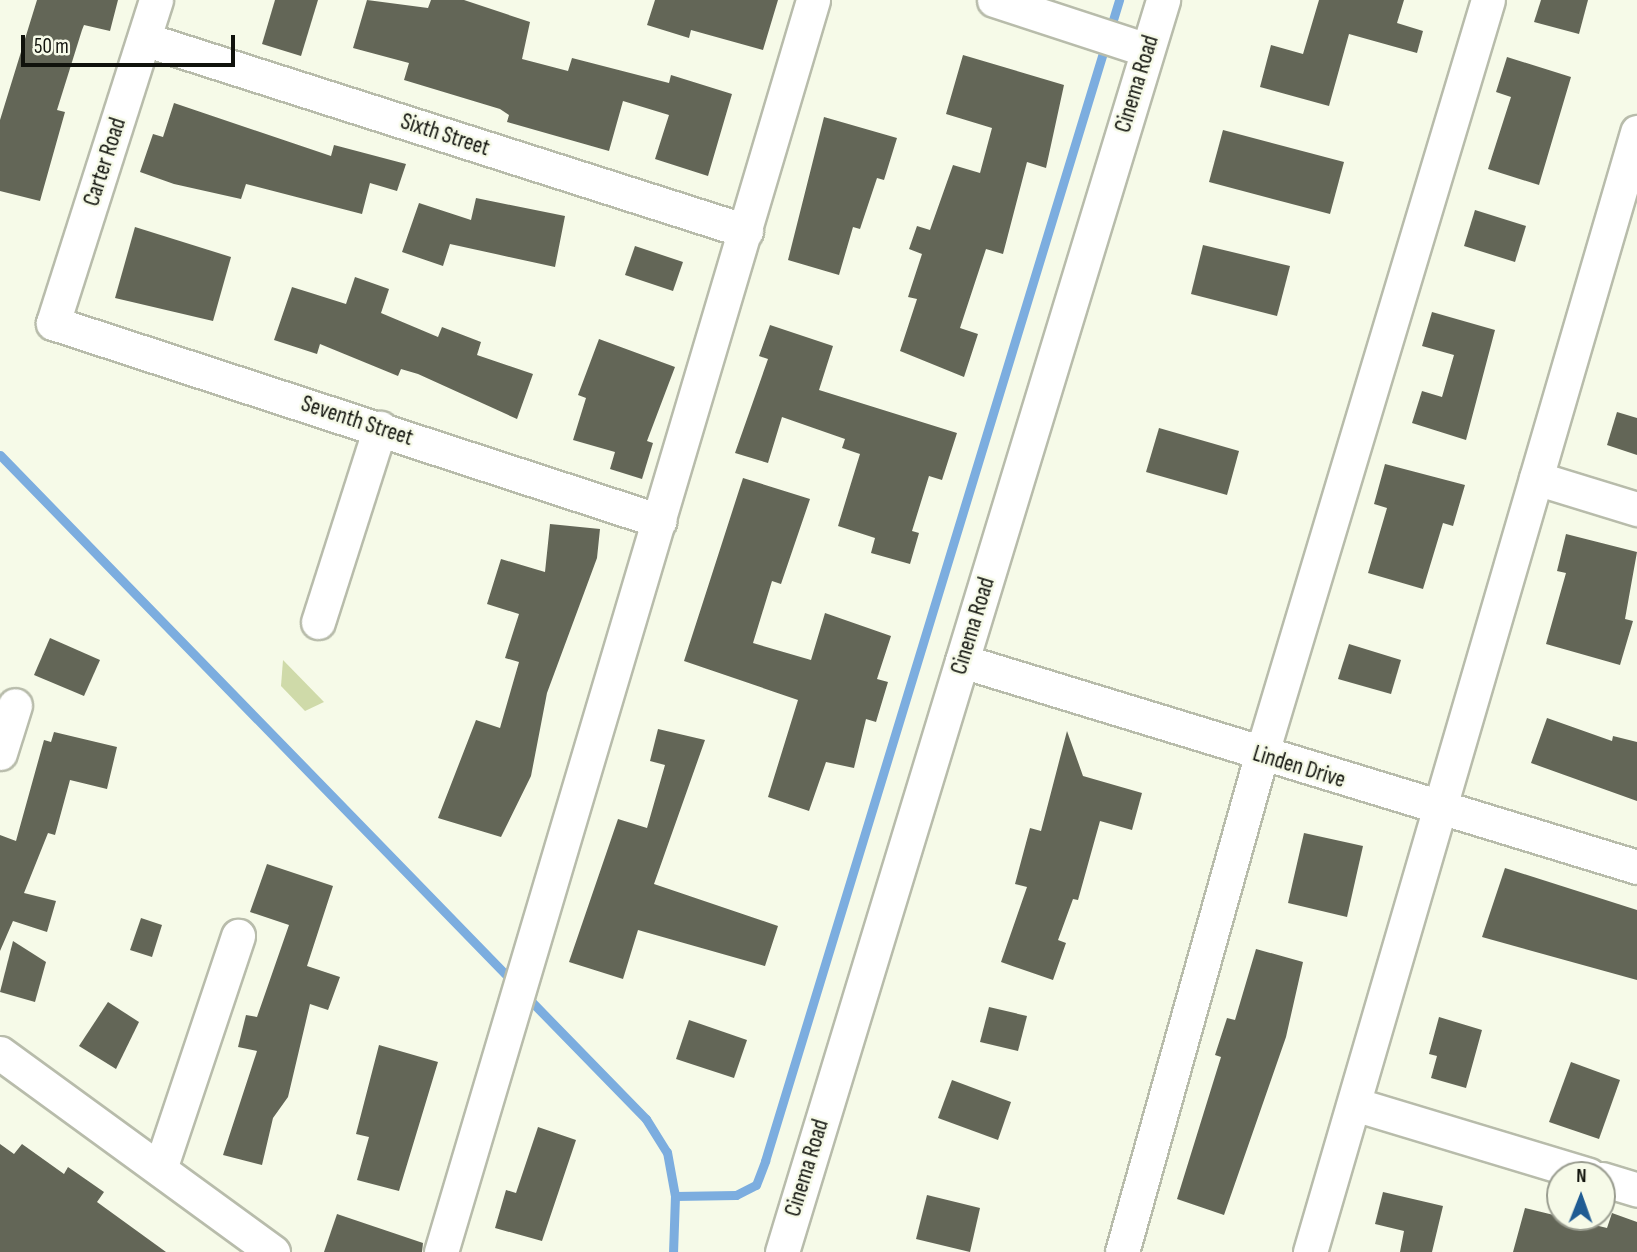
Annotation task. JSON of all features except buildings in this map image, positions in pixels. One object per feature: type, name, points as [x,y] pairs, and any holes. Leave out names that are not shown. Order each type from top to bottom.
[{"type":"street","name":"Carter Road","points":[[53,324],[156,0]]},
{"type":"street","points":[[441,1252],[532,961],[813,0]]},
{"type":"street","points":[[994,0],[1147,50]]},
{"type":"street","name":"Cinema Road","points":[[782,1252],[1163,0]]},
{"type":"street","points":[[1122,1252],[1261,756],[1488,0]]},
{"type":"street","name":"Sixth Street","points":[[144,39],[746,231]]},
{"type":"street","points":[[1310,1252],[1636,139]]},
{"type":"street","name":"Seventh Street","points":[[53,324],[660,521]]},
{"type":"street","points":[[318,622],[380,428]]},
{"type":"street","points":[[1536,478],[1637,509]]},
{"type":"street","name":"Linden Drive","points":[[962,662],[1261,756],[1637,867]]},
{"type":"street","points":[[0,753],[15,705]]},
{"type":"street","points":[[160,1169],[238,936]]},
{"type":"street","points":[[0,1053],[273,1252]]},
{"type":"street","points":[[1354,1104],[1546,1162]]},
{"type":"street","points":[[1616,1183],[1637,1190]]},
{"type":"green space","points":[[283,660],[324,702],[305,711],[281,686]]},
{"type":"waterway","points":[[675,1196],[736,1195],[756,1185],[765,1161],[1119,0]]},
{"type":"waterway","points":[[0,455],[514,983]]},
{"type":"waterway","points":[[526,996],[646,1119],[667,1152],[675,1196],[673,1252]]}]
